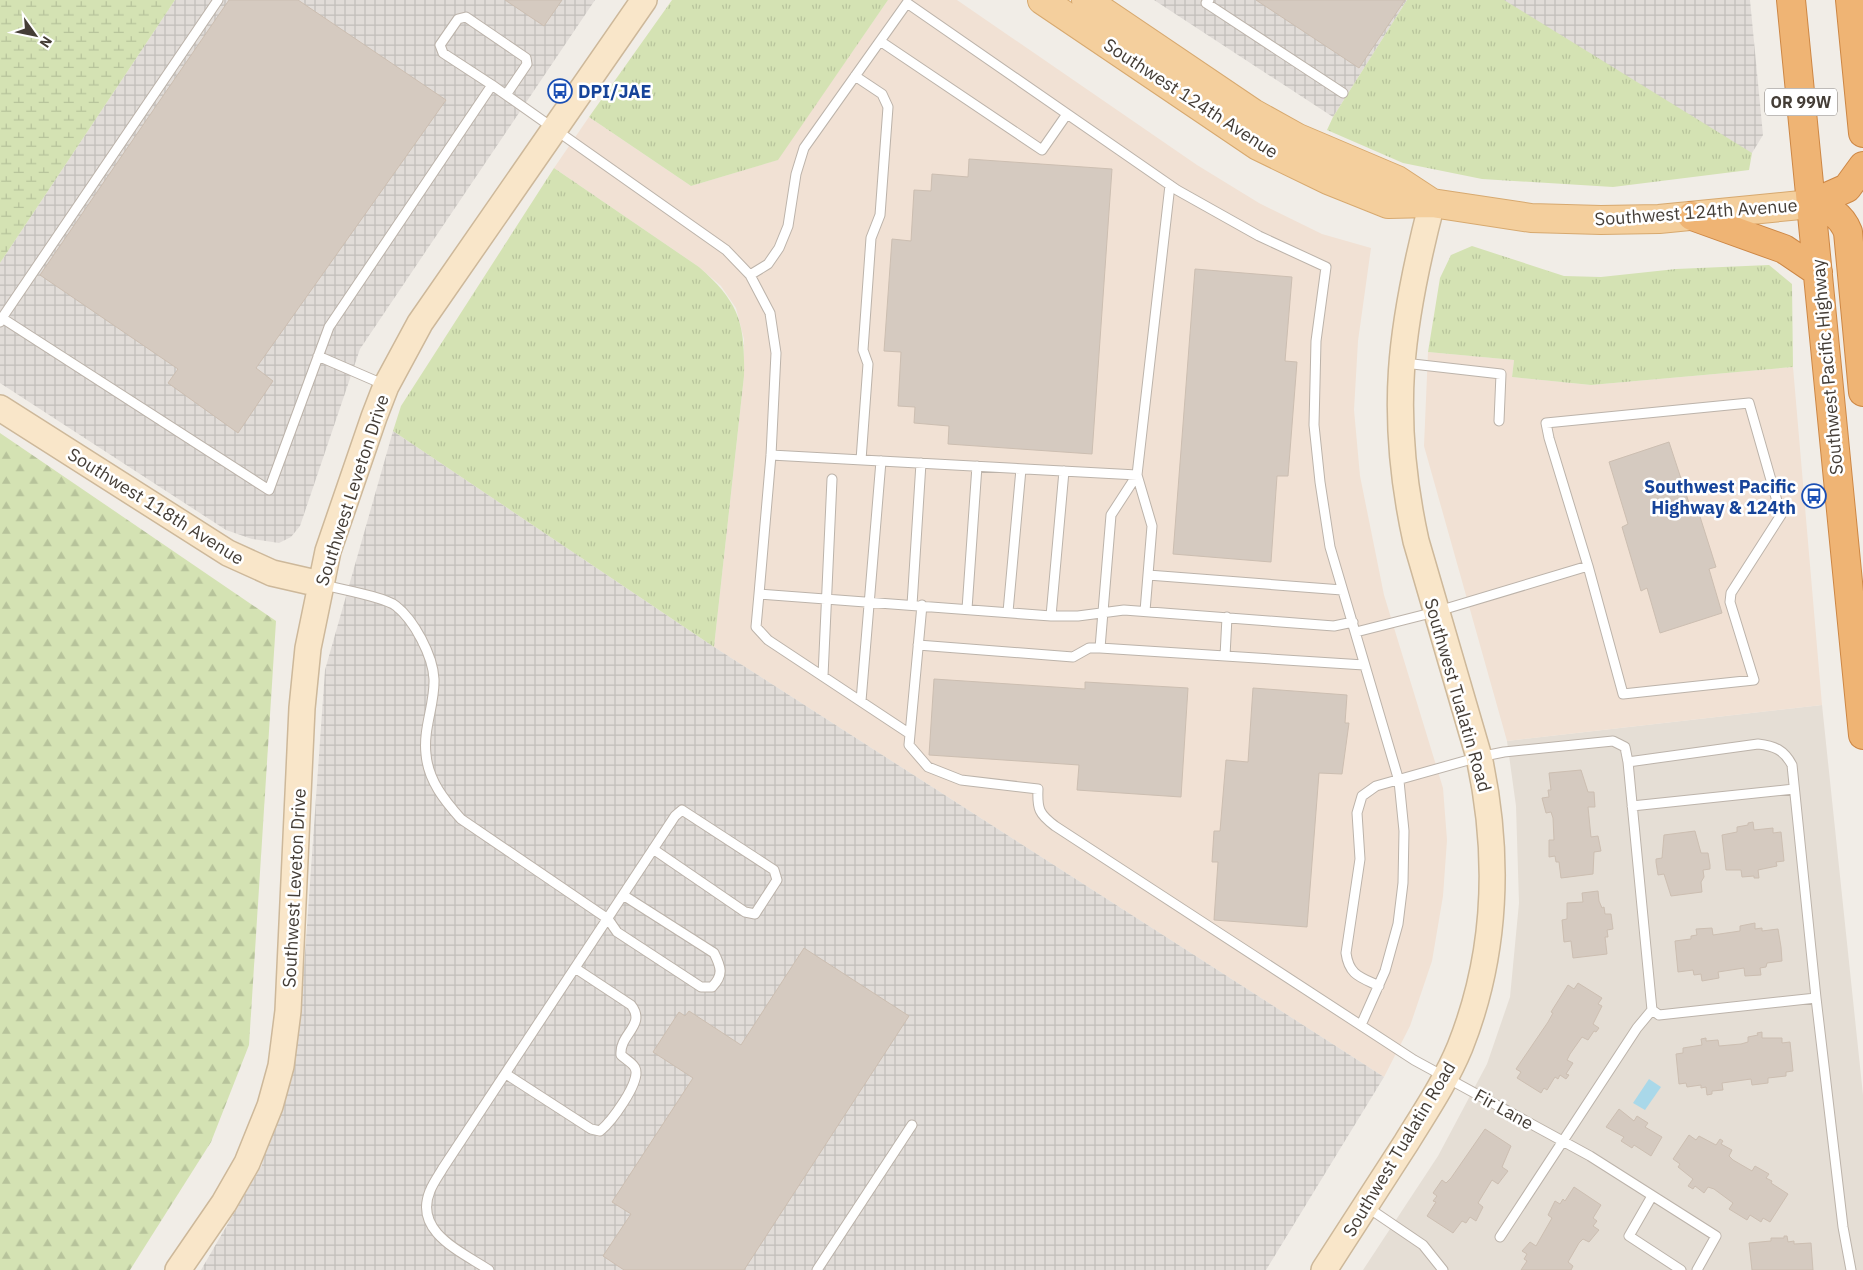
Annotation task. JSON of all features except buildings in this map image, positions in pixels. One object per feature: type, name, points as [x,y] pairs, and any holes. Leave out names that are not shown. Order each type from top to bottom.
[{"type":"highway","name":"Southwest Pacific Highway","points":[[1792,0],[1863,735]]},
{"type":"highway","name":"OR 99W","points":[[1850,0],[1863,133]]},
{"type":"highway","points":[[1811,204],[1848,188],[1863,166]]},
{"type":"highway","points":[[1811,204],[1842,218],[1848,232],[1863,392]]},
{"type":"highway","points":[[1692,216],[1784,249],[1818,272]]},
{"type":"main road","name":"Southwest 124th Avenue","points":[[1042,0],[1224,124],[1266,150],[1328,180],[1388,204],[1432,203],[1514,216],[1561,220],[1625,220],[1692,216],[1811,204]]},
{"type":"main road","name":"Southwest 124th Avenue","points":[[1086,0],[1253,113],[1298,138],[1397,180],[1432,203]]},
{"type":"street","name":"Southwest Leveton Drive","points":[[178,1270],[224,1204],[247,1163],[270,1106],[281,1066],[288,1011],[304,682],[320,584],[330,542],[386,386],[420,323],[644,0]]},
{"type":"street","name":"Southwest Tualatin Road","points":[[1324,1270],[1366,1206],[1445,1077],[1459,1048],[1470,1016],[1481,975],[1490,928],[1493,858],[1486,788],[1479,757],[1435,612],[1416,541],[1404,480],[1399,406],[1401,362],[1412,282],[1432,203]]},
{"type":"street","name":"Southwest 118th Avenue","points":[[0,408],[228,553],[272,572],[320,584]]},
{"type":"lane","points":[[218,0],[1,320],[269,490],[329,327],[492,85]]},
{"type":"lane","points":[[1208,0],[1206,3],[1343,93]]},
{"type":"lane","points":[[750,276],[768,264],[779,248],[788,226],[796,174],[804,148],[907,3],[1170,185],[1259,236],[1326,267],[1316,341],[1314,425],[1330,547],[1399,781],[1404,831],[1403,883],[1398,924],[1379,986],[1361,1025]]},
{"type":"lane","points":[[506,95],[527,64],[526,58],[466,17],[458,19],[440,45],[443,53],[492,85],[554,130],[726,250],[750,276],[770,313],[776,353],[771,455],[756,627],[768,640],[910,734],[922,605]]},
{"type":"lane","points":[[880,41],[1042,150],[1067,114]]},
{"type":"lane","points":[[856,76],[882,94],[888,107],[880,214],[870,238],[863,350],[868,364],[861,460]]},
{"type":"lane","points":[[1145,611],[1152,526],[1137,475],[1170,185]]},
{"type":"lane","points":[[318,356],[386,386]]},
{"type":"lane","points":[[1401,362],[1501,374],[1498,421]]},
{"type":"lane","points":[[1749,403],[1781,515],[1731,593],[1730,602],[1754,680],[1623,694],[1588,566],[1546,423],[1749,403]]},
{"type":"lane","points":[[771,455],[1137,475]]},
{"type":"lane","points":[[861,701],[881,461]]},
{"type":"lane","points":[[912,605],[922,463]]},
{"type":"lane","points":[[967,609],[977,466]]},
{"type":"lane","points":[[1008,612],[1021,469]]},
{"type":"lane","points":[[1051,616],[1064,471]]},
{"type":"lane","points":[[1100,648],[1111,515],[1137,475]]},
{"type":"lane","points":[[823,676],[832,478]]},
{"type":"lane","points":[[1356,632],[1435,612],[1588,566]]},
{"type":"lane","points":[[1148,575],[1342,590]]},
{"type":"lane","points":[[320,584],[396,605],[411,623],[426,647],[434,678],[425,732],[426,756],[431,775],[442,798],[461,819],[608,919],[617,932],[701,987],[712,987],[719,979],[722,968],[714,953],[623,895]]},
{"type":"lane","points":[[759,594],[1051,616],[1078,616],[1102,611],[1145,611],[1334,626],[1353,622]]},
{"type":"lane","points":[[1225,656],[1227,617]]},
{"type":"lane","points":[[918,645],[1073,657],[1089,648],[1100,648],[1364,665]]},
{"type":"lane","name":"Fir Lane","points":[[910,734],[909,745],[928,767],[961,780],[1038,789],[1037,806],[1045,818],[1055,826],[1361,1025],[1445,1077],[1590,1156],[1716,1236],[1697,1270]]},
{"type":"lane","points":[[1379,986],[1357,976],[1348,966],[1346,953],[1360,859],[1356,813],[1362,796],[1376,786],[1479,757],[1504,752],[1614,740],[1625,748],[1628,762],[1652,1010],[1659,1016],[1816,998]]},
{"type":"lane","points":[[1628,762],[1758,744],[1773,746],[1786,754],[1792,765],[1816,998],[1842,1218],[1851,1270]]},
{"type":"lane","points":[[1632,806],[1794,789]]},
{"type":"lane","points":[[489,1270],[441,1239],[429,1224],[426,1205],[430,1192],[443,1168],[674,816],[682,810],[774,870],[777,880],[755,914],[745,912],[653,849]]},
{"type":"lane","points":[[506,1074],[591,1130],[600,1131],[608,1125],[634,1085],[637,1076],[635,1067],[621,1054],[620,1046],[636,1021],[636,1012],[631,1005],[575,968]]},
{"type":"lane","points":[[1500,1237],[1637,1028],[1652,1010]]},
{"type":"lane","points":[[817,1270],[912,1125]]},
{"type":"lane","points":[[1652,1196],[1630,1236],[1681,1270]]},
{"type":"lane","points":[[1366,1206],[1423,1245],[1443,1270]]},
{"type":"shaded area","points":[[175,0],[595,0],[360,349],[300,526],[291,537],[279,543],[252,539],[226,530],[0,383],[0,263]]},
{"type":"shaded area","points":[[888,0],[957,0],[1197,165],[1259,203],[1322,234],[1371,248],[1358,341],[1354,410],[1360,476],[1384,595],[1443,788],[1447,840],[1443,896],[1432,961],[1410,1026],[1384,1077],[714,647],[744,376],[744,339],[736,308],[721,286],[699,267],[554,168],[589,117],[691,186],[777,160]]},
{"type":"shaded area","points":[[1154,0],[1407,0],[1333,117]]},
{"type":"shaded area","points":[[1502,0],[1750,0],[1763,135],[1752,153],[1739,152]]},
{"type":"shaded area","points":[[1428,352],[1514,360],[1512,377],[1591,385],[1793,367],[1822,705],[1507,741],[1424,446]]},
{"type":"shaded area","points":[[393,431],[714,647],[1384,1077],[1266,1270],[201,1270],[262,1165],[304,968],[325,670]]},
{"type":"shaded area","points":[[1822,705],[1863,1095],[1863,1270],[1363,1270],[1438,1156],[1487,1064],[1510,997],[1519,903],[1516,806],[1507,741]]},
{"type":"green space","points":[[0,0],[175,0],[0,263]]},
{"type":"green space","points":[[672,0],[888,0],[778,160],[691,186],[589,117]]},
{"type":"green space","points":[[1407,0],[1504,0],[1752,153],[1749,170],[1613,187],[1482,179],[1403,163],[1327,130],[1333,117]]},
{"type":"green space","points":[[554,168],[699,267],[713,280],[732,303],[737,315],[743,342],[744,376],[714,647],[393,431],[401,406]]},
{"type":"green space","points":[[1472,246],[1564,276],[1601,277],[1676,269],[1769,265],[1792,284],[1793,367],[1591,385],[1512,377],[1514,360],[1428,352],[1440,278],[1451,255]]},
{"type":"green space","points":[[0,433],[276,621],[249,1045],[211,1142],[130,1270],[0,1270]]},
{"type":"water","points":[[1649,1079],[1661,1087],[1645,1110],[1633,1103]]},
{"type":"place","name":"DPI/JAE","points":[[560,91]]},
{"type":"place","name":"Southwest Pacific Highway & 124th","points":[[1814,496]]}]
